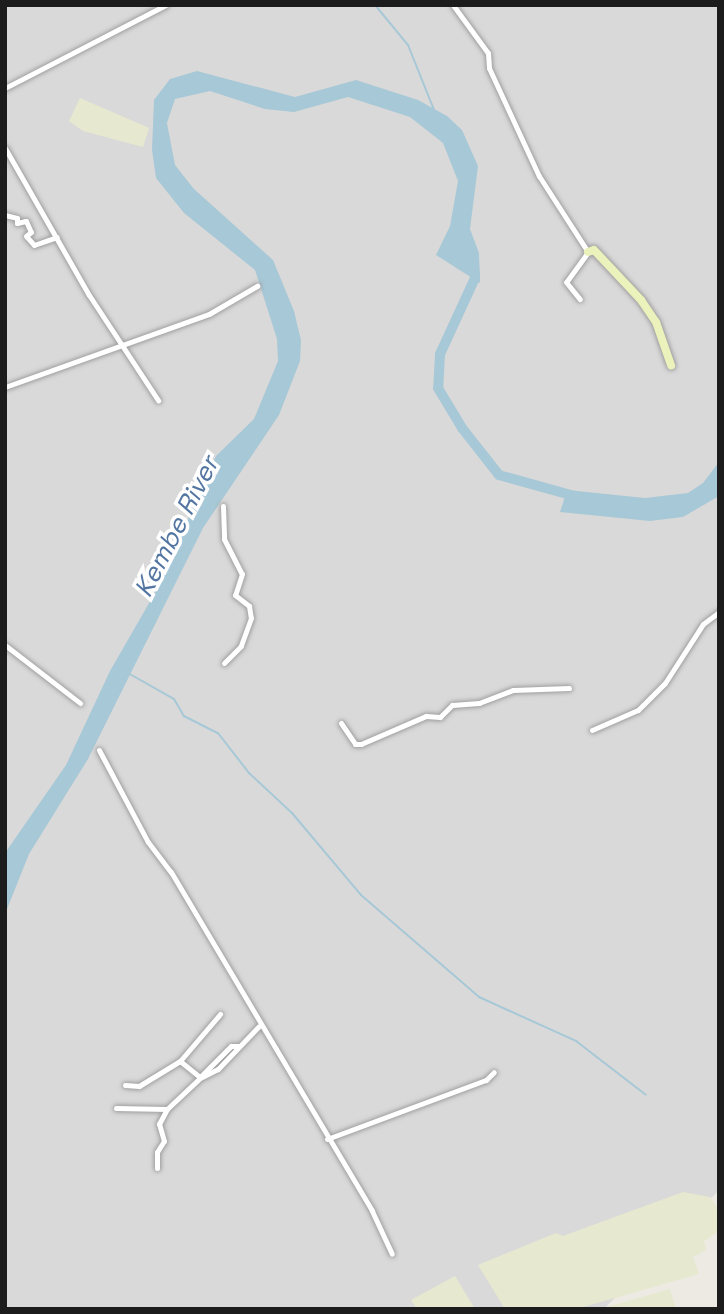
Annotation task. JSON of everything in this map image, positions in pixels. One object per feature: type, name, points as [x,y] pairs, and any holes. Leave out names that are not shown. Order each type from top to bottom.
[{"type":"street","points":[[5,88],[166,5]]},
{"type":"street","points":[[453,5],[488,53],[489,68],[539,176],[588,252]]},
{"type":"street","points":[[5,148],[89,295],[124,344],[158,400]]},
{"type":"street","points":[[5,215],[16,218],[17,223],[26,221],[31,232],[26,236],[34,246],[57,237]]},
{"type":"street","points":[[580,299],[566,282],[588,252],[594,250],[641,300],[656,322],[671,365]]},
{"type":"street","points":[[5,387],[209,314],[257,286]]},
{"type":"street","points":[[223,506],[224,539],[242,574],[235,595],[249,606],[251,618],[241,646],[224,663]]},
{"type":"street","points":[[592,730],[638,710],[665,683],[703,624],[719,612]]},
{"type":"street","points":[[5,645],[80,703]]},
{"type":"street","points":[[341,723],[355,744],[361,744],[426,716],[440,717],[452,705],[479,703],[513,691],[569,688]]},
{"type":"street","points":[[99,750],[392,1254]]},
{"type":"street","points":[[125,1085],[139,1086],[180,1061],[220,1014]]},
{"type":"street","points":[[157,1168],[157,1152],[164,1141],[159,1124],[167,1109],[200,1077],[218,1069],[259,1026]]},
{"type":"street","points":[[180,1061],[200,1077]]},
{"type":"street","points":[[327,1139],[486,1080],[494,1072]]},
{"type":"street","points":[[116,1108],[167,1109]]},
{"type":"shaded area","points":[[5,5],[719,5],[719,1190],[604,1309],[5,1309]]},
{"type":"green space","points":[[80,98],[149,128],[143,147],[83,131],[69,121]]},
{"type":"green space","points":[[683,1192],[710,1197],[719,1210],[719,1231],[704,1241],[706,1250],[693,1257],[699,1274],[576,1309],[505,1309],[478,1265],[556,1233],[563,1236]]},
{"type":"green space","points":[[455,1276],[475,1309],[417,1309],[411,1300]]},
{"type":"green space","points":[[670,1289],[676,1309],[600,1309]]},
{"type":"water","points":[[197,71],[295,97],[356,80],[418,100],[447,116],[462,130],[478,166],[470,229],[479,253],[480,283],[436,255],[450,226],[458,181],[443,143],[410,117],[348,97],[294,112],[265,109],[210,91],[175,99],[167,123],[175,165],[194,189],[273,260],[294,311],[301,340],[300,361],[279,415],[203,528],[88,759],[29,854],[5,914],[5,853],[66,765],[110,671],[156,591],[216,456],[254,419],[278,361],[277,339],[255,270],[184,213],[156,178],[152,150],[154,100],[170,79]]},
{"type":"water","points":[[719,462],[719,496],[683,517],[650,521],[560,512],[567,490],[645,498],[688,493],[703,483]]},
{"type":"waterway","points":[[375,5],[408,45],[434,110]]},
{"type":"waterway","name":"Kembe River","points":[[474,266],[475,278],[440,354],[438,388],[462,428],[499,475],[578,497]]},
{"type":"waterway","points":[[128,673],[174,699],[184,716],[218,733],[249,773],[292,813],[361,895],[479,997],[576,1041],[646,1095]]}]
